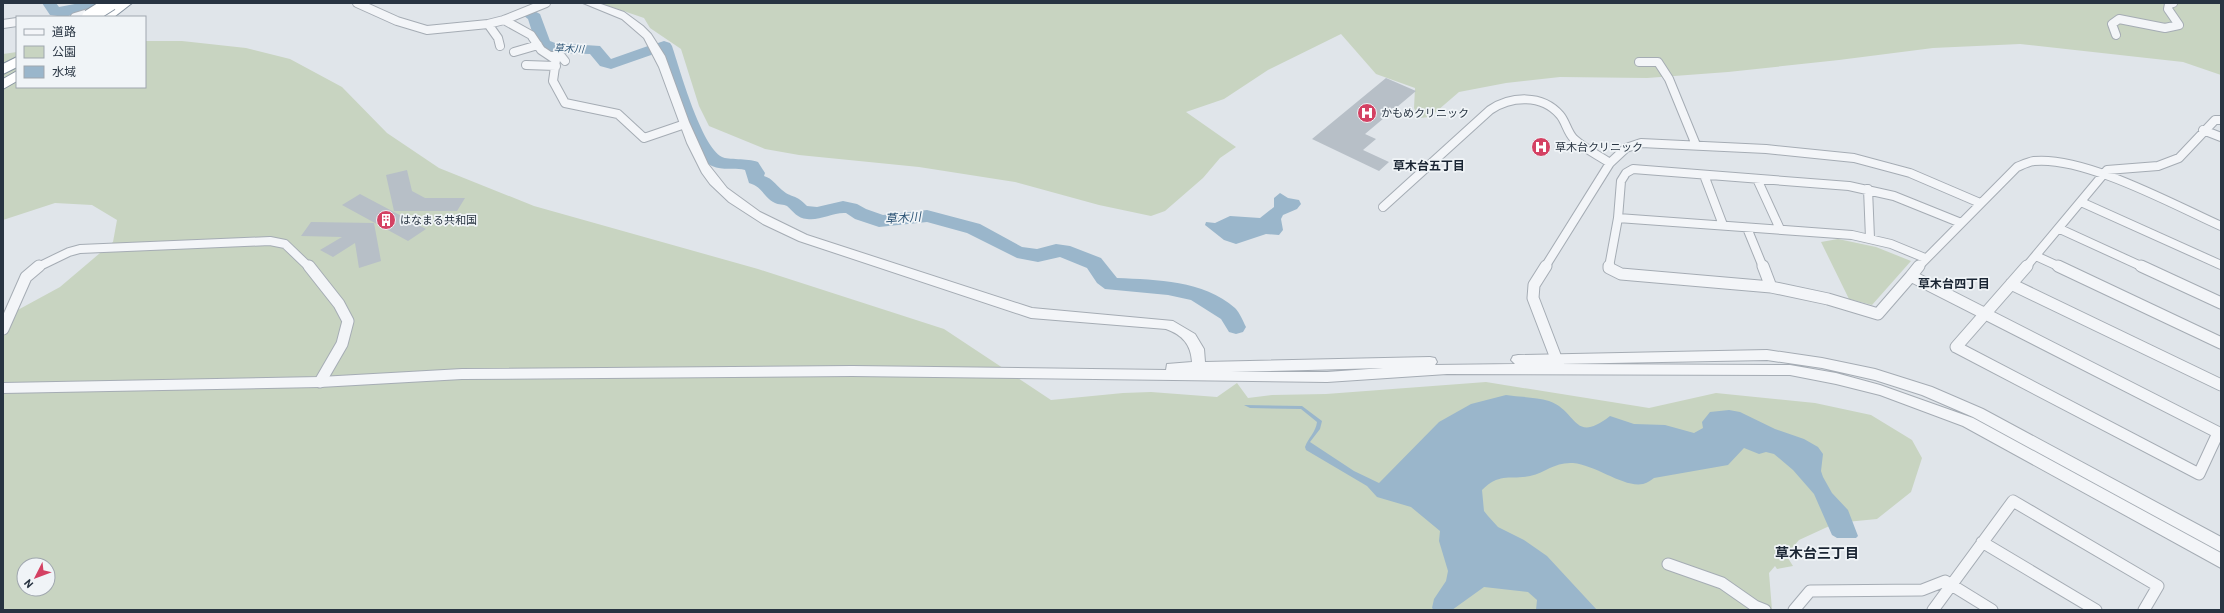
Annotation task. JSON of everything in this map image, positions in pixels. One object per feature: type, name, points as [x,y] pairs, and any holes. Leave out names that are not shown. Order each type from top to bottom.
[{"type":"highway","points":[[91,16],[111,3]]},
{"type":"highway","points":[[106,16],[126,3]]},
{"type":"highway","points":[[3,70],[16,62]]},
{"type":"highway","points":[[3,80],[16,72]]},
{"type":"highway","points":[[3,85],[16,76]]},
{"type":"street","points":[[77,16],[122,3]]},
{"type":"street","points":[[358,3],[397,21],[427,30],[488,24],[504,20],[546,3]]},
{"type":"street","points":[[588,3],[621,15],[645,31],[654,43],[664,65],[676,103],[704,165],[715,181],[739,203],[769,222],[803,238],[1031,313],[1168,324],[1181,328],[1193,339],[1197,349],[1198,372]]},
{"type":"street","points":[[2116,35],[2112,24],[2119,19],[2167,28],[2179,25],[2178,21],[2168,9],[2169,4],[2173,3]]},
{"type":"street","points":[[504,20],[530,34],[542,51],[557,61],[553,81],[564,102],[618,114],[642,137],[651,137],[686,124]]},
{"type":"street","points":[[3,24],[16,22]]},
{"type":"street","points":[[488,24],[488,28],[498,37],[500,46]]},
{"type":"street","points":[[514,52],[538,45]]},
{"type":"street","points":[[551,56],[561,56],[565,61]]},
{"type":"street","points":[[1639,62],[1658,62],[1669,80],[1696,145]]},
{"type":"street","points":[[526,65],[537,64],[556,66]]},
{"type":"street","points":[[1383,207],[1490,110],[1496,105],[1511,99],[1535,100],[1550,107],[1560,116],[1565,128],[1575,140],[1610,163]]},
{"type":"street","points":[[1911,276],[1984,315],[2220,434],[2199,474],[1956,347],[1984,315],[2011,284],[2060,229],[2107,170],[2158,166],[2179,158],[2203,130],[2215,120],[2221,120]]},
{"type":"street","points":[[2203,130],[2221,137]]},
{"type":"street","points":[[1558,365],[1533,298],[1534,285],[1610,163],[1620,151],[1637,143],[1696,145],[1836,155],[1868,161],[1935,183],[1980,203]]},
{"type":"street","points":[[1961,223],[1900,198],[1868,190],[1808,181],[1757,179],[1633,169],[1626,172],[1621,181],[1618,218],[1609,268],[1621,274],[1771,287],[1828,299],[1878,314],[1925,258],[1961,223],[1980,203],[2017,167],[2033,161],[2054,162],[2102,175],[2221,226]]},
{"type":"street","points":[[1704,175],[1723,225]]},
{"type":"street","points":[[1757,179],[1780,229]]},
{"type":"street","points":[[1868,190],[1870,238]]},
{"type":"street","points":[[2081,202],[2221,265]]},
{"type":"street","points":[[1618,218],[1747,228],[1780,229],[1870,238],[1925,258]]},
{"type":"street","points":[[1747,228],[1771,287]]},
{"type":"street","points":[[2060,229],[2221,302]]},
{"type":"street","points":[[3,329],[26,277],[51,260],[80,249],[254,240],[271,241],[284,244],[296,253],[333,296],[342,308],[348,322],[345,336],[320,382]]},
{"type":"street","points":[[2036,256],[2221,343]]},
{"type":"street","points":[[2011,284],[2221,385]]},
{"type":"street","points":[[3,388],[320,382],[478,374],[844,371],[1076,373],[1198,372],[1327,377],[1447,369],[1767,355],[1808,359],[1879,375],[1943,396],[1978,413],[2221,545]]},
{"type":"street","points":[[1558,365],[1790,370],[1827,375],[1889,392],[1927,404],[1968,422],[2221,561]]},
{"type":"street","points":[[1933,610],[2012,500],[2158,586],[2144,610]]},
{"type":"street","points":[[1982,542],[2096,610]]},
{"type":"street","points":[[1668,564],[1722,583],[1755,606],[1765,610]]},
{"type":"street","points":[[1794,610],[1810,591],[1922,590],[1945,581],[1992,610]]},
{"type":"green space","points":[[600,3],[2221,3],[2221,75],[2183,62],[2020,44],[1933,48],[1728,72],[1647,78],[1560,77],[1506,83],[1459,92],[1430,117],[1419,118],[1414,108],[1415,88],[1376,74],[1341,34],[1268,70],[1224,99],[1186,112],[1236,147],[1220,158],[1203,178],[1165,211],[1151,216],[1099,205],[1015,182],[919,167],[799,155],[765,149],[709,126],[699,106],[681,49],[650,28],[644,18]]},
{"type":"green space","points":[[146,41],[182,41],[246,48],[290,59],[342,87],[387,133],[439,168],[534,206],[758,269],[944,329],[1051,400],[1123,393],[1151,392],[1217,397],[1237,383],[1248,398],[1272,395],[1326,394],[1486,382],[1649,408],[1716,393],[1815,403],[1871,415],[1912,440],[1922,458],[1911,492],[1877,519],[1836,523],[1799,540],[1786,555],[1793,566],[1777,569],[1775,566],[1769,573],[1772,610],[3,610],[3,318],[60,287],[113,242],[117,220],[92,205],[55,203],[3,220],[3,54],[16,52],[16,88],[146,88]]},
{"type":"green space","points":[[1838,239],[1876,247],[1911,261],[1872,305],[1849,299],[1821,242]]},
{"type":"water","points":[[1280,193],[1288,198],[1299,200],[1301,204],[1297,209],[1283,215],[1281,219],[1283,230],[1279,235],[1266,234],[1236,244],[1224,240],[1205,225],[1206,222],[1215,223],[1230,216],[1260,218],[1274,207],[1274,198]]},
{"type":"water","points":[[1506,395],[1549,401],[1566,412],[1582,427],[1589,427],[1598,424],[1610,416],[1634,424],[1665,425],[1694,433],[1703,428],[1702,422],[1710,412],[1729,410],[1740,412],[1775,429],[1804,439],[1818,447],[1823,454],[1821,471],[1823,477],[1832,493],[1848,510],[1858,536],[1856,538],[1837,538],[1832,535],[1814,494],[1793,470],[1774,454],[1766,452],[1759,454],[1744,448],[1728,465],[1654,478],[1643,484],[1627,483],[1582,465],[1566,463],[1530,476],[1505,478],[1488,484],[1482,490],[1484,511],[1498,527],[1524,540],[1547,556],[1597,610],[1536,610],[1537,600],[1528,592],[1484,587],[1452,610],[1434,610],[1432,608],[1434,599],[1446,581],[1448,571],[1439,541],[1440,531],[1411,507],[1377,497],[1367,486],[1306,450],[1305,447],[1315,429],[1317,422],[1301,409],[1250,408],[1244,405],[1302,406],[1322,421],[1320,429],[1310,442],[1354,471],[1379,483],[1439,422],[1471,404]]},
{"type":"building","name":"かもめクリニック","points":[[1386,78],[1416,91],[1365,134],[1376,139],[1363,150],[1389,162],[1379,171],[1312,139]]},
{"type":"building","points":[[407,170],[412,191],[425,198],[465,198],[457,211],[394,211],[386,175]]},
{"type":"building","points":[[360,194],[426,229],[408,241],[342,205]]},
{"type":"building","points":[[311,222],[374,223],[381,261],[359,268],[355,243],[333,257],[320,250],[342,237],[301,236]]},
{"type":"waterway","name":"草木川","points":[[49,3],[55,12],[65,12],[96,3]]},
{"type":"waterway","name":"草木川","points":[[527,12],[535,17],[543,44],[553,48],[594,49],[606,63],[611,64],[648,51]]},
{"type":"waterway","name":"草木川","points":[[664,46],[691,126],[704,149],[712,159],[724,164],[741,163],[752,166],[756,173],[755,179],[765,182],[775,194],[782,199],[792,201],[800,210],[807,213],[817,213],[843,207],[851,208],[862,215],[872,216],[879,221],[927,216],[973,228],[989,235],[1017,252],[1038,256],[1056,250],[1063,251],[1094,263],[1099,267],[1104,278],[1112,284],[1168,288],[1196,294],[1229,314],[1236,327]]},
{"type":"place","name":"かもめクリニック","points":[[1367,113]]},
{"type":"place","name":"草木台クリニック","points":[[1541,147]]},
{"type":"place","name":"はなまる共和国","points":[[386,220]]},
{"type":"district","name":"草木台五丁目","points":[[1429,166]]},
{"type":"district","name":"草木台四丁目","points":[[1954,284]]},
{"type":"district","name":"草木台三丁目","points":[[1817,553]]}]
